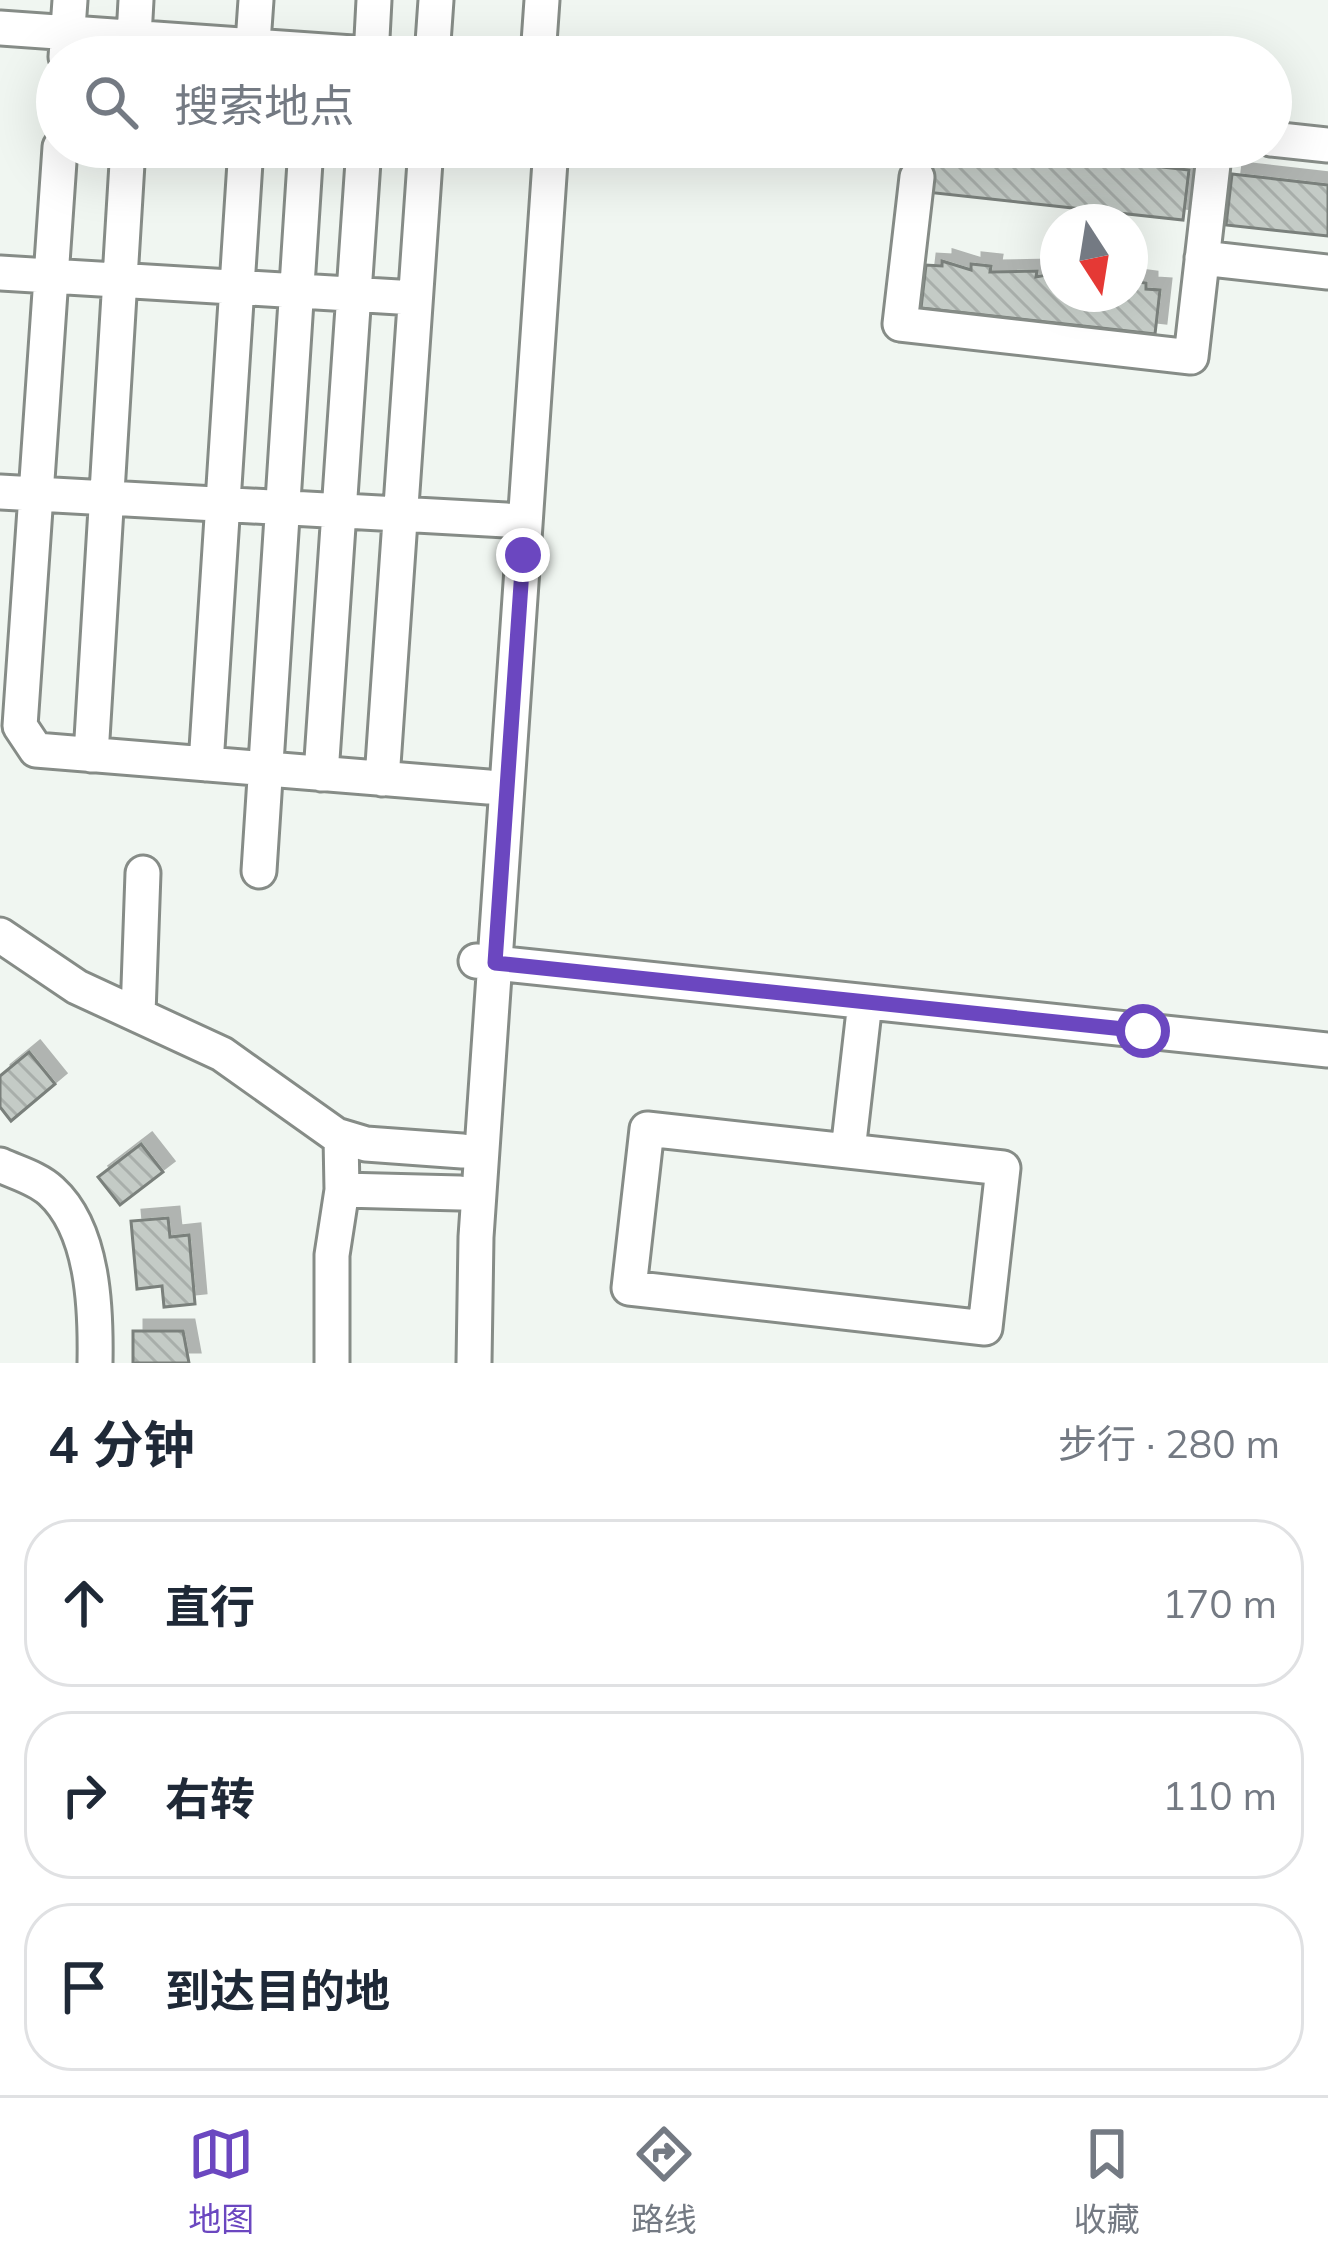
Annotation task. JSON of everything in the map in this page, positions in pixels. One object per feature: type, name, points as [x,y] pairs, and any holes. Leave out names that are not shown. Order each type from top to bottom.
[{"type":"street","points":[[134,36],[136,0]]},
{"type":"street","points":[[254,36],[256,0]]},
{"type":"street","points":[[372,36],[374,0]]},
{"type":"street","points":[[433,36],[436,0]]},
{"type":"street","points":[[539,36],[542,0]]},
{"type":"street","points":[[559,36],[562,0]]},
{"type":"street","points":[[0,28],[68,30]]},
{"type":"street","points":[[1292,141],[1328,145]]},
{"type":"street","points":[[59,168],[22,734],[36,750],[488,788]]},
{"type":"street","points":[[91,755],[127,168]]},
{"type":"street","points":[[206,764],[245,168]]},
{"type":"street","points":[[260,871],[305,168]]},
{"type":"street","points":[[321,774],[363,168]]},
{"type":"street","points":[[382,779],[424,168]]},
{"type":"street","points":[[474,1363],[488,788],[531,168]]},
{"type":"street","points":[[454,1363],[462,1151],[485,962],[549,168]]},
{"type":"street","points":[[917,177],[900,324],[1191,357],[1213,168]]},
{"type":"street","points":[[1202,258],[1328,272]]},
{"type":"street","points":[[0,273],[415,298]]},
{"type":"street","points":[[0,492],[506,520]]},
{"type":"street","points":[[138,1014],[142,873]]},
{"type":"street","points":[[0,934],[77,987],[222,1054],[341,1136],[366,1144],[462,1151]]},
{"type":"street","points":[[485,962],[1328,1050]]},
{"type":"street","points":[[848,1151],[866,1002]]},
{"type":"street","points":[[647,1129],[848,1151],[1004,1168],[985,1328],[629,1288],[647,1129]]},
{"type":"street","points":[[332,1363],[332,1256],[342,1190],[341,1136]]},
{"type":"street","points":[[0,1165],[51,1191],[77,1234],[93,1300],[95,1363]]},
{"type":"street","points":[[342,1190],[460,1193]]},
{"type":"building","points":[[929,168],[1189,170],[1183,220],[1148,216],[1148,204],[1040,204],[926,192]]},
{"type":"building","points":[[1232,174],[1328,185],[1328,236],[1226,225]]},
{"type":"building","points":[[942,261],[971,270],[971,264],[991,266],[990,272],[1037,271],[1040,312],[1148,312],[1148,289],[1160,290],[1155,334],[921,308],[926,265],[942,266]]},
{"type":"building","points":[[29,1052],[55,1084],[11,1121],[0,1107],[0,1076]]},
{"type":"building","points":[[141,1144],[163,1172],[120,1205],[98,1177]]},
{"type":"building","points":[[168,1218],[170,1237],[189,1235],[195,1304],[164,1307],[162,1286],[137,1289],[131,1221]]},
{"type":"building","points":[[133,1331],[183,1331],[189,1363],[133,1363]]},
{"type":"route","points":[[523,555],[495,963],[1143,1031]]}]
